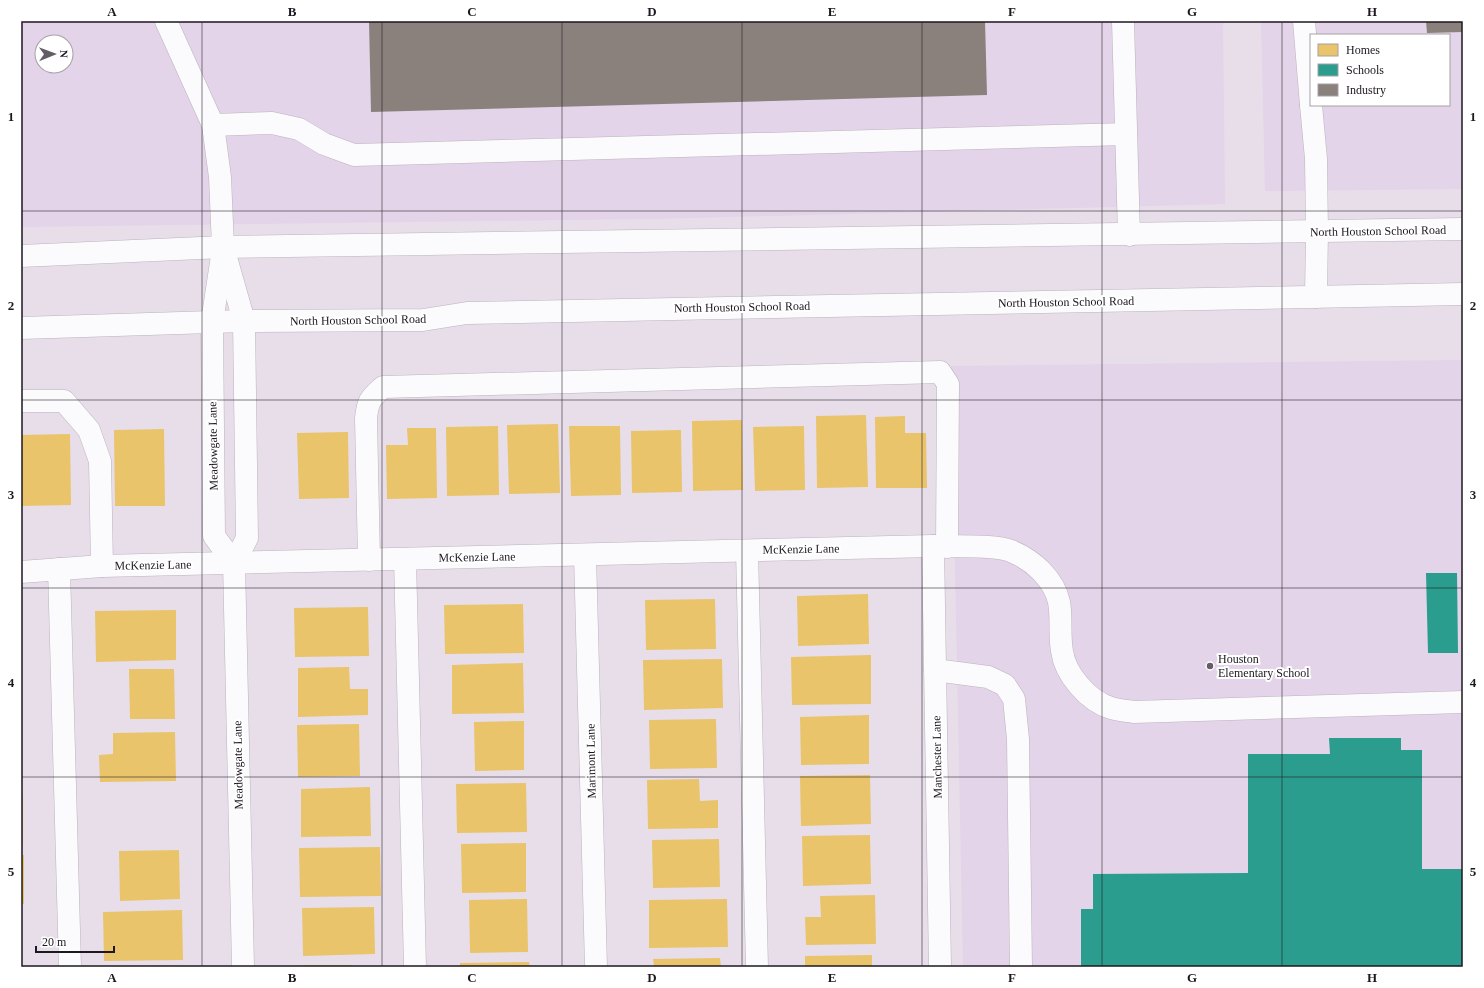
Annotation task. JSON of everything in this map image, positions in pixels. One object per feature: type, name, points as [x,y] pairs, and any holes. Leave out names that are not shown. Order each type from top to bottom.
[{"type":"main road","points":[[166,21],[213,125],[220,176],[223,247]]},
{"type":"main road","points":[[1123,21],[1129,235]]},
{"type":"main road","points":[[1304,21],[1310,93]]},
{"type":"main road","points":[[1311,106],[1316,159],[1316,297]]},
{"type":"main road","points":[[213,125],[272,123],[299,129],[324,144],[354,155],[1126,134]]},
{"type":"main road","name":"North Houston School Road","points":[[21,256],[223,247],[1463,229]]},
{"type":"main road","name":"Meadowgate Lane","points":[[223,247],[244,321],[247,538],[234,563],[243,967]]},
{"type":"main road","name":"Meadowgate Lane","points":[[223,247],[212,322],[214,536],[234,563]]},
{"type":"main road","name":"North Houston School Road","points":[[21,328],[244,321],[423,320],[467,312],[1463,294]]},
{"type":"main road","name":"Manchester Lane","points":[[369,560],[366,418],[368,404],[372,397],[383,386],[940,372],[948,384],[935,670],[940,967]]},
{"type":"main road","points":[[21,401],[64,401],[89,430],[100,461],[102,566]]},
{"type":"main road","name":"McKenzie Lane","points":[[21,572],[102,566],[986,547],[1010,550],[1032,562],[1049,579],[1059,602],[1062,652],[1071,676],[1087,695],[1110,708],[1134,712],[1463,702]]},
{"type":"main road","points":[[747,551],[757,967]]},
{"type":"main road","name":"Marimont Lane","points":[[586,555],[596,967]]},
{"type":"main road","points":[[405,559],[415,967]]},
{"type":"main road","points":[[59,569],[70,967]]},
{"type":"main road","points":[[935,670],[988,676],[1005,685],[1014,699],[1018,739],[1021,967]]},
{"type":"shaded area","points":[[21,21],[1223,21],[1225,204],[654,219],[21,227]]},
{"type":"shaded area","points":[[1261,21],[1463,21],[1463,189],[1265,191]]},
{"type":"shaded area","name":"Houston Elementary School","points":[[1463,360],[1463,967],[963,967],[951,366]]},
{"type":"building: Homes","points":[[866,415],[868,487],[817,488],[816,416]]},
{"type":"building: Homes","points":[[905,416],[905,433],[926,433],[927,488],[876,488],[875,417]]},
{"type":"building: Homes","points":[[742,420],[743,490],[693,491],[692,421]]},
{"type":"building: Homes","points":[[558,424],[560,493],[509,494],[507,425]]},
{"type":"building: Homes","points":[[498,426],[499,495],[447,496],[446,427]]},
{"type":"building: Homes","points":[[569,426],[620,426],[621,495],[571,496]]},
{"type":"building: Homes","points":[[804,426],[805,490],[755,491],[753,427]]},
{"type":"building: Homes","points":[[407,428],[436,428],[437,498],[387,499],[386,445],[408,445]]},
{"type":"building: Homes","points":[[164,429],[165,506],[115,506],[114,430]]},
{"type":"building: Homes","points":[[681,430],[682,492],[632,493],[631,431]]},
{"type":"building: Homes","points":[[348,432],[349,498],[299,499],[297,433]]},
{"type":"building: Homes","points":[[70,434],[71,505],[21,506],[21,435]]},
{"type":"building: Homes","points":[[868,594],[869,644],[798,646],[797,596]]},
{"type":"building: Homes","points":[[715,599],[716,649],[646,650],[645,600]]},
{"type":"building: Homes","points":[[523,604],[524,653],[445,654],[444,605]]},
{"type":"building: Homes","points":[[368,607],[369,656],[295,657],[294,608]]},
{"type":"building: Homes","points":[[176,610],[176,660],[96,662],[95,611]]},
{"type":"building: Homes","points":[[871,655],[871,704],[792,705],[791,657]]},
{"type":"building: Homes","points":[[722,659],[723,708],[644,710],[643,660]]},
{"type":"building: Homes","points":[[523,663],[524,713],[452,714],[452,665]]},
{"type":"building: Homes","points":[[349,667],[350,689],[368,689],[368,715],[298,717],[298,668]]},
{"type":"building: Homes","points":[[129,669],[174,669],[175,719],[130,719]]},
{"type":"building: Homes","points":[[869,715],[869,764],[801,765],[800,717]]},
{"type":"building: Homes","points":[[716,719],[717,768],[650,769],[649,720]]},
{"type":"building: Homes","points":[[524,721],[524,770],[475,771],[474,722]]},
{"type":"building: Homes","points":[[359,724],[360,776],[298,777],[297,725]]},
{"type":"building: Homes","points":[[175,732],[176,781],[100,782],[99,755],[113,754],[113,733]]},
{"type":"building: Homes","points":[[870,775],[871,824],[801,826],[800,776]]},
{"type":"building: Homes","points":[[699,779],[700,801],[718,800],[718,828],[648,829],[647,780]]},
{"type":"building: Homes","points":[[526,783],[527,832],[457,833],[456,784]]},
{"type":"building: Homes","points":[[370,787],[371,836],[301,837],[301,789]]},
{"type":"building: Homes","points":[[21,796],[23,796],[23,845],[21,845]]},
{"type":"building: Homes","points":[[870,835],[871,884],[803,886],[802,836]]},
{"type":"building: Homes","points":[[719,839],[720,887],[653,888],[652,840]]},
{"type":"building: Homes","points":[[526,843],[526,892],[462,893],[461,844]]},
{"type":"building: Homes","points":[[380,847],[381,896],[300,897],[299,848]]},
{"type":"building: Homes","points":[[179,850],[180,899],[120,901],[119,851]]},
{"type":"building: Homes","points":[[21,855],[24,855],[24,904],[21,904]]},
{"type":"building: Homes","points":[[875,895],[876,944],[806,945],[805,917],[821,917],[820,896]]},
{"type":"building: Homes","points":[[527,899],[528,952],[470,953],[469,900]]},
{"type":"building: Homes","points":[[727,899],[728,947],[649,948],[649,900]]},
{"type":"building: Homes","points":[[374,907],[375,954],[303,956],[302,908]]},
{"type":"building: Homes","points":[[182,910],[183,960],[104,961],[103,912]]},
{"type":"building: Homes","points":[[872,955],[872,967],[805,967],[805,956]]},
{"type":"building: Homes","points":[[720,958],[721,967],[654,967],[653,959]]},
{"type":"building: Homes","points":[[529,962],[530,967],[460,967],[460,963]]},
{"type":"building: Homes","points":[[303,965],[352,965],[352,967],[303,967]]},
{"type":"building: Schools","points":[[1426,573],[1457,573],[1458,653],[1428,653]]},
{"type":"building: Schools","points":[[1329,738],[1401,738],[1401,750],[1422,750],[1422,869],[1463,869],[1463,967],[1081,967],[1081,909],[1093,909],[1093,874],[1248,873],[1248,754],[1330,754]]},
{"type":"building: Industry","points":[[369,21],[985,21],[987,95],[371,112]]},
{"type":"building: Industry","points":[[1426,21],[1463,21],[1463,32],[1427,33]]},
{"type":"place","name":"Houston Elementary School","points":[[1210,666]]}]
